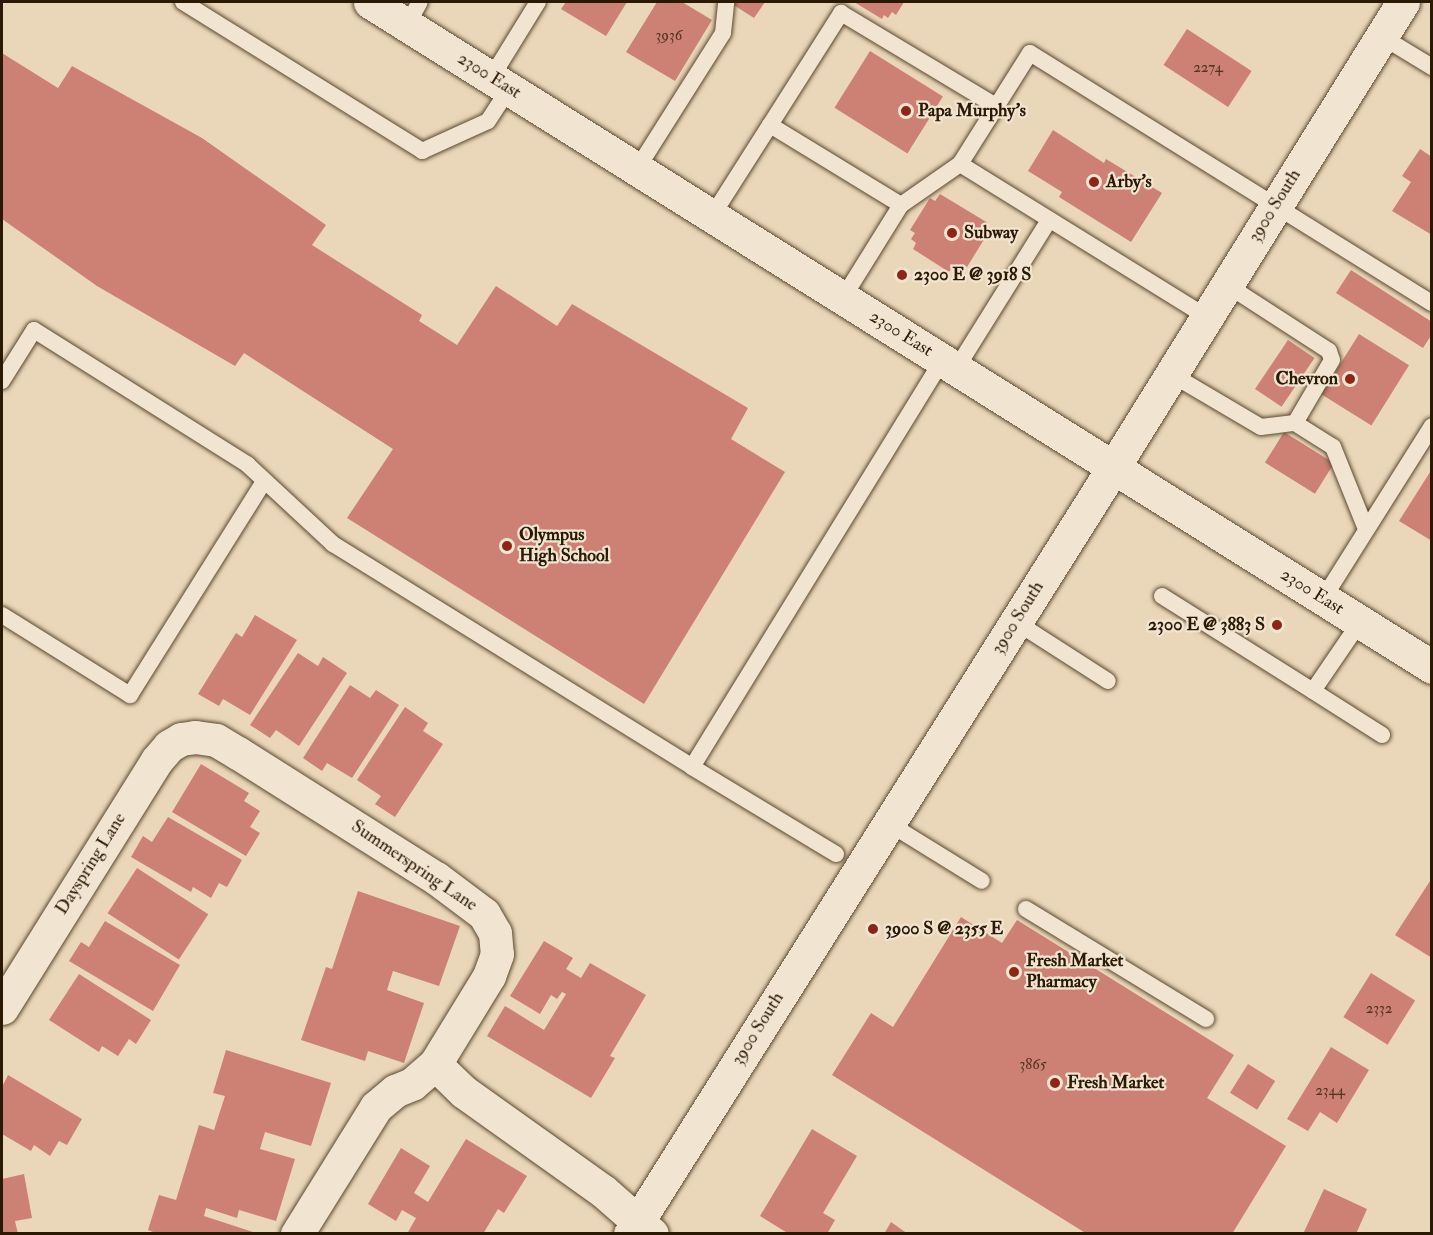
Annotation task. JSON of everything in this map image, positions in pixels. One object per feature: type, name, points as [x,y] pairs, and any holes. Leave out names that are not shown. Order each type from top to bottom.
[{"type":"main road","name":"2300 East","points":[[370,2],[414,13],[500,83],[1431,667]]},
{"type":"main road","name":"3900 South","points":[[640,1229],[888,824],[1403,2]]},
{"type":"main road","name":"Dayspring Lane","points":[[2,1008],[157,760],[169,746],[181,739],[195,737]]},
{"type":"main road","name":"Summerspring Lane","points":[[195,737],[216,740],[436,878],[484,914],[495,933],[497,954],[489,976],[435,1064],[412,1084],[395,1091],[376,1107],[297,1233]]},
{"type":"main road","points":[[435,1064],[464,1092],[603,1191],[640,1229]]},
{"type":"lane","points":[[183,2],[422,151],[488,121],[500,83],[538,2]]},
{"type":"lane","points":[[637,169],[723,33],[726,2]]},
{"type":"lane","points":[[712,216],[841,13],[996,106]]},
{"type":"lane","points":[[1381,36],[1431,67]]},
{"type":"lane","points":[[843,298],[902,205],[960,164],[1030,53],[1431,303]]},
{"type":"lane","points":[[770,125],[902,205]]},
{"type":"lane","points":[[960,164],[1207,317]]},
{"type":"lane","points":[[692,767],[949,365],[1049,220]]},
{"type":"lane","points":[[1227,285],[1329,351],[1332,360],[1295,423]]},
{"type":"lane","points":[[2,381],[34,330],[248,465],[333,544],[836,854]]},
{"type":"lane","points":[[1171,374],[1261,427],[1295,423],[1333,447],[1366,529]]},
{"type":"lane","points":[[1323,599],[1431,426]]},
{"type":"lane","points":[[2,615],[130,695],[264,481]]},
{"type":"lane","points":[[1162,596],[1382,735]]},
{"type":"lane","points":[[1016,622],[1108,681]]},
{"type":"lane","points":[[1313,692],[1360,622]]},
{"type":"lane","points":[[888,824],[982,882]]},
{"type":"lane","points":[[1026,909],[1206,1019]]},
{"type":"building","points":[[566,2],[627,2],[606,36],[561,9]]},
{"type":"building","points":[[657,2],[682,2],[712,20],[675,81],[626,52]]},
{"type":"building","points":[[729,2],[765,2],[754,18]]},
{"type":"building","points":[[854,2],[904,2],[896,15],[892,12],[888,18],[884,15],[882,19]]},
{"type":"building","points":[[1187,29],[1252,71],[1228,107],[1164,65]]},
{"type":"building","points":[[870,51],[943,97],[907,153],[834,108]]},
{"type":"building","name":"Olympus High School","points":[[2,53],[58,88],[72,66],[202,138],[326,225],[312,245],[422,315],[419,321],[457,345],[496,286],[557,326],[572,304],[748,408],[731,439],[785,472],[644,704],[347,518],[393,449],[244,353],[235,366],[97,286],[2,219]]},
{"type":"building","name":"Arby's","points":[[1053,130],[1104,163],[1106,159],[1162,193],[1131,242],[1059,197],[1062,192],[1028,171]]},
{"type":"building","points":[[1420,149],[1432,157],[1432,235],[1392,211],[1411,182],[1402,176]]},
{"type":"building","name":"Subway","points":[[940,194],[988,223],[984,230],[988,233],[967,267],[962,264],[958,271],[952,267],[949,272],[913,249],[916,243],[911,239],[915,233],[910,230],[930,198],[935,201]]},
{"type":"building","points":[[1351,270],[1432,322],[1432,334],[1423,348],[1336,293]]},
{"type":"building","points":[[1359,334],[1409,365],[1371,425],[1321,394]]},
{"type":"building","points":[[1288,340],[1315,358],[1282,407],[1255,389]]},
{"type":"building","points":[[1284,432],[1334,463],[1315,494],[1265,463]]},
{"type":"building","points":[[1432,469],[1432,541],[1399,521]]},
{"type":"building","points":[[255,615],[297,640],[250,715],[223,699],[219,706],[198,694],[236,633],[242,637]]},
{"type":"building","points":[[298,653],[318,666],[323,657],[347,673],[299,746],[276,730],[270,738],[250,725]]},
{"type":"building","points":[[350,685],[370,698],[376,690],[399,705],[352,778],[327,763],[322,771],[303,758]]},
{"type":"building","points":[[405,707],[428,723],[423,731],[443,744],[395,817],[375,804],[381,796],[357,780]]},
{"type":"building","points":[[201,764],[249,793],[244,801],[260,811],[250,827],[260,833],[246,856],[172,812]]},
{"type":"building","points":[[168,817],[242,860],[227,887],[219,883],[211,898],[193,887],[191,892],[131,857],[143,836],[152,842]]},
{"type":"building","points":[[137,868],[208,914],[179,960],[108,913]]},
{"type":"building","points":[[1432,878],[1432,958],[1395,935]]},
{"type":"building","points":[[358,891],[460,926],[439,986],[393,971],[387,990],[424,1003],[404,1063],[368,1051],[365,1061],[301,1040],[326,967],[332,969]]},
{"type":"building","points":[[961,917],[1002,943],[1017,920],[1234,1055],[1207,1098],[1286,1146],[1232,1234],[1087,1234],[832,1075],[871,1013],[893,1027]]},
{"type":"building","points":[[105,921],[180,965],[153,1011],[69,961],[81,942],[89,947]]},
{"type":"building","points":[[544,941],[573,958],[566,969],[581,978],[590,963],[646,995],[610,1056],[615,1058],[591,1098],[487,1036],[505,1006],[544,1030],[566,994],[562,992],[557,999],[551,995],[540,1014],[510,996]]},
{"type":"building","points":[[1371,973],[1415,1001],[1388,1045],[1343,1017]]},
{"type":"building","points":[[79,974],[151,1020],[136,1044],[129,1039],[118,1056],[102,1046],[99,1052],[49,1020]]},
{"type":"building","points":[[1331,1047],[1369,1070],[1337,1123],[1320,1112],[1308,1131],[1287,1119]]},
{"type":"building","points":[[226,1050],[331,1083],[311,1146],[265,1132],[260,1149],[295,1159],[276,1221],[239,1210],[237,1218],[206,1208],[204,1216],[259,1234],[158,1234],[148,1230],[159,1195],[176,1200],[199,1125],[214,1130],[225,1096],[213,1093]]},
{"type":"building","points":[[1248,1064],[1275,1081],[1257,1110],[1230,1093]]},
{"type":"building","points":[[8,1075],[82,1119],[67,1145],[59,1141],[50,1156],[34,1145],[31,1151],[2,1134],[2,1087]]},
{"type":"building","points":[[812,1129],[857,1156],[823,1213],[835,1220],[827,1234],[789,1234],[760,1216]]},
{"type":"building","points":[[466,1139],[527,1176],[504,1213],[498,1209],[483,1234],[407,1234],[416,1218],[402,1210],[396,1221],[368,1204],[401,1148],[430,1166],[414,1193],[428,1202]]},
{"type":"building","points":[[24,1174],[32,1218],[15,1221],[18,1234],[2,1234],[2,1179]]},
{"type":"building","points":[[1324,1189],[1367,1209],[1356,1234],[1303,1234]]},
{"type":"building","points":[[891,1222],[908,1234],[884,1234]]},
{"type":"place","name":"Papa Murphy's","points":[[906,111]]},
{"type":"place","name":"Arby's","points":[[1094,182]]},
{"type":"place","name":"Subway","points":[[952,233]]},
{"type":"place","name":"2300 E @ 3918 S","points":[[902,275]]},
{"type":"place","name":"Chevron","points":[[1350,379]]},
{"type":"place","name":"Olympus High School","points":[[507,546]]},
{"type":"place","name":"2300 E @ 3883 S","points":[[1277,625]]},
{"type":"place","name":"3900 S @ 2355 E","points":[[873,929]]},
{"type":"place","name":"Fresh Market Pharmacy","points":[[1014,972]]},
{"type":"place","name":"Fresh Market","points":[[1055,1083]]}]
